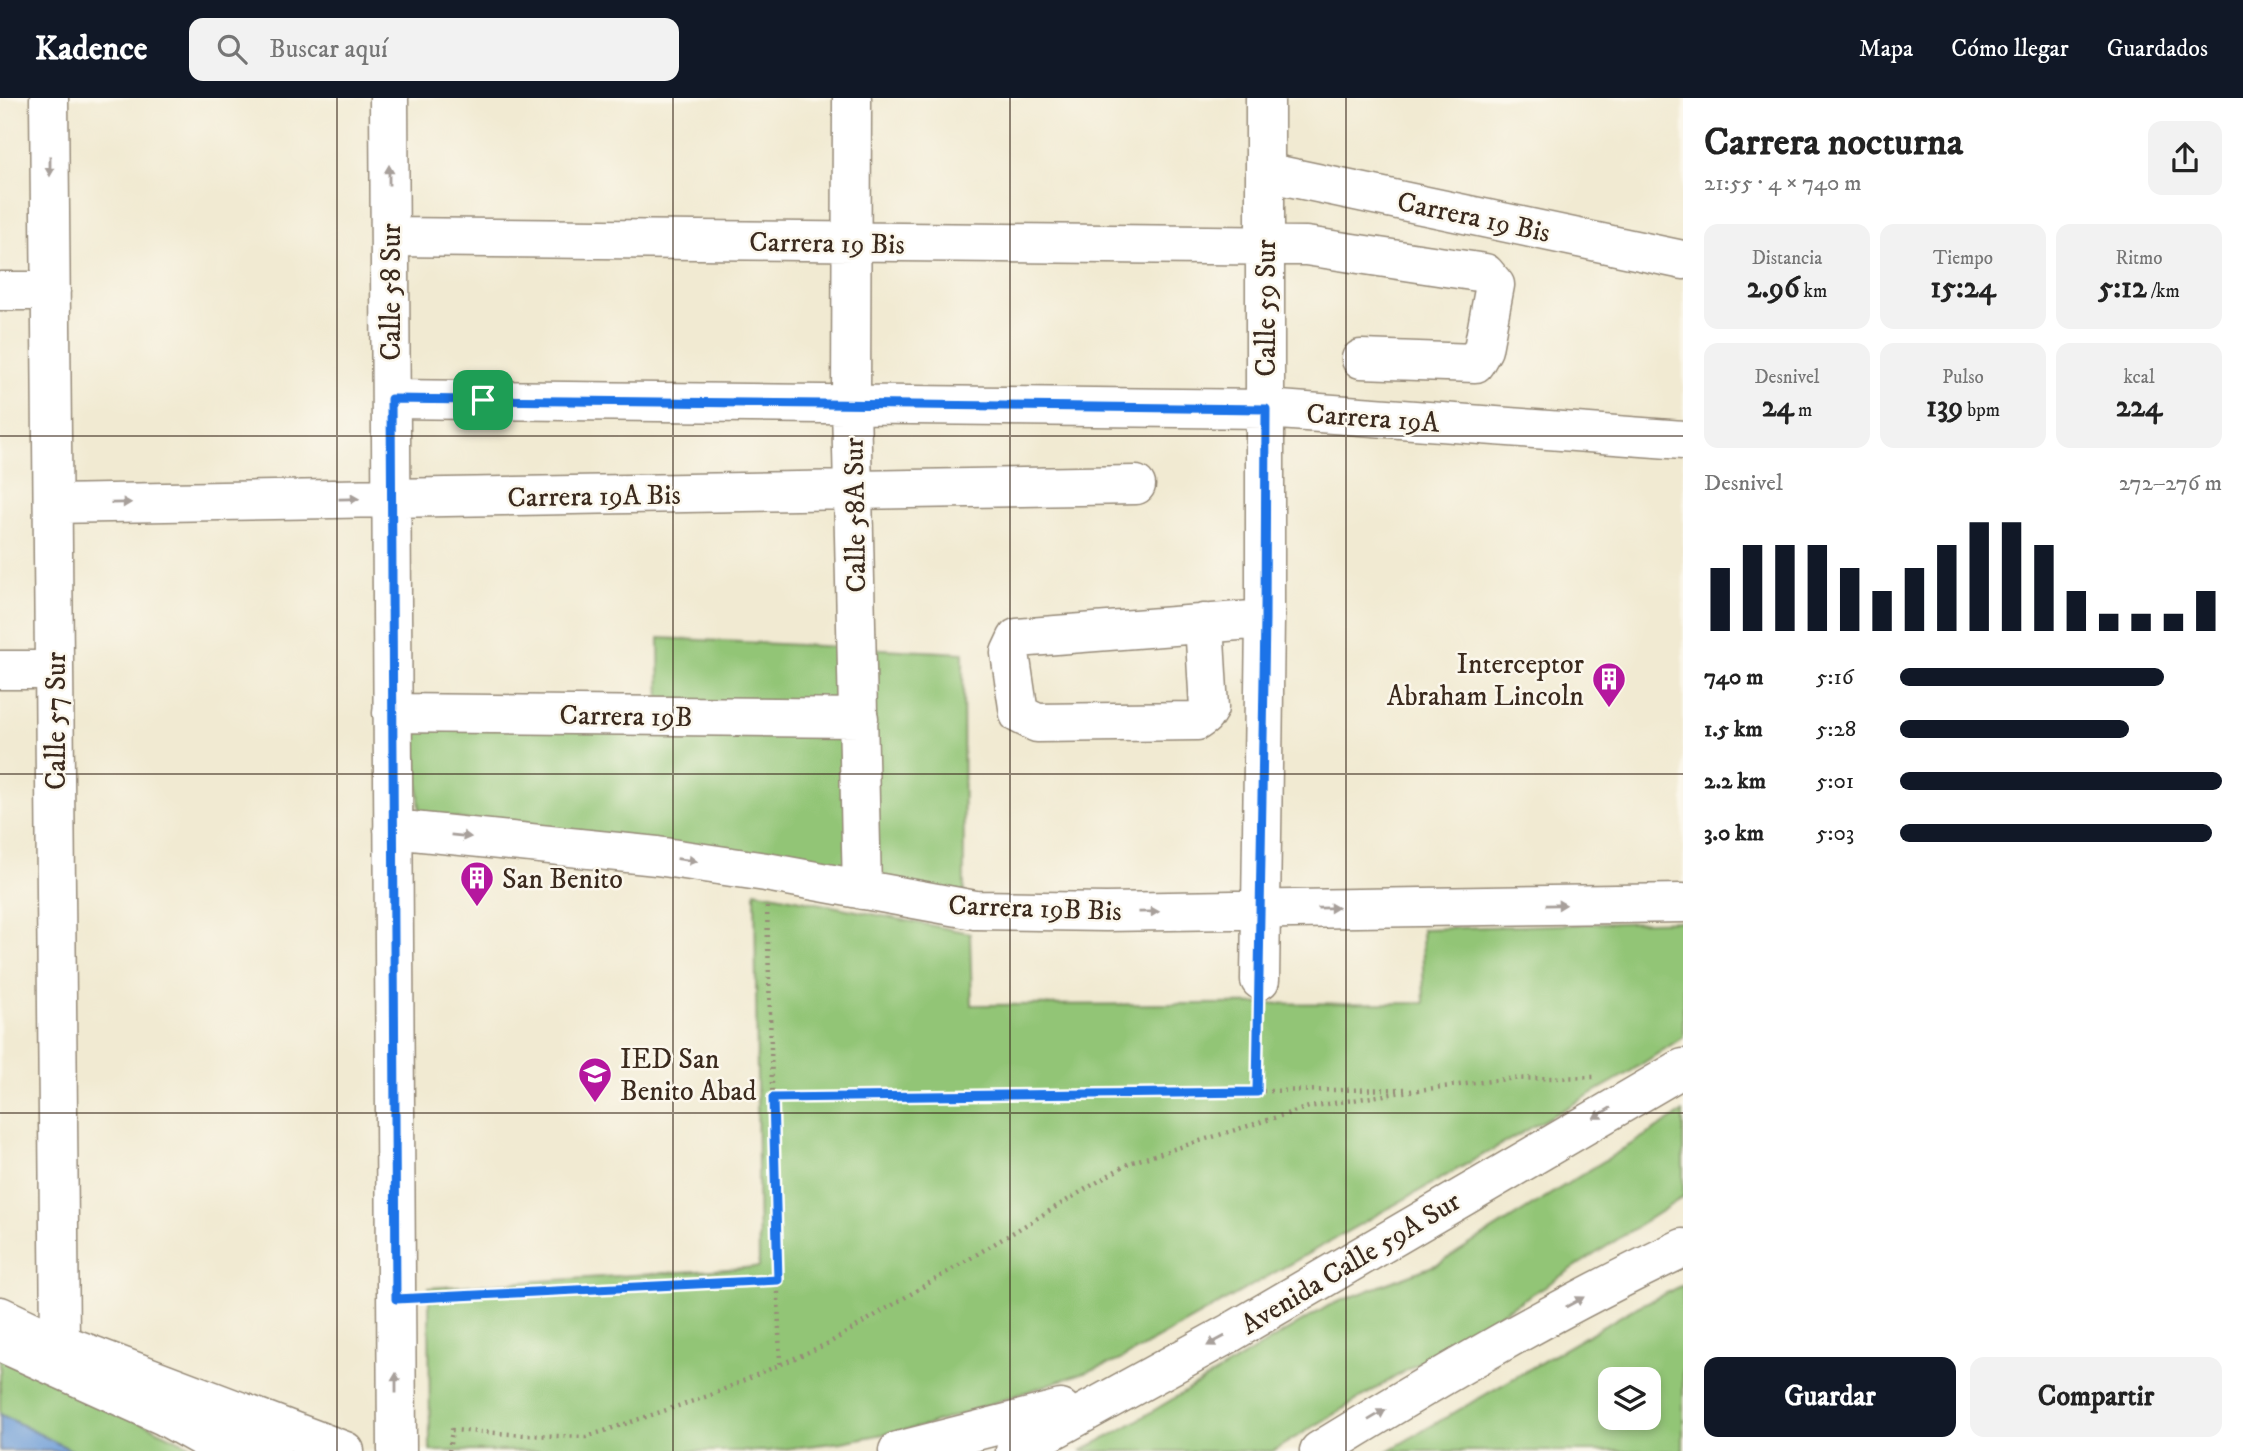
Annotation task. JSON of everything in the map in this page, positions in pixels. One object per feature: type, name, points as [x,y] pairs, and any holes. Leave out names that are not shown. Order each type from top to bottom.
[{"type":"main road","name":"Calle 57 Sur","points":[[50,98],[60,1343]]},
{"type":"main road","name":"Calle 58 Sur","points":[[389,98],[397,1451]]},
{"type":"main road","name":"Calle 58A Sur","points":[[852,98],[851,404],[862,890]]},
{"type":"main road","name":"Calle 59 Sur","points":[[1260,981],[1265,619],[1265,98]]},
{"type":"main road","name":"Carrera 19 Bis","points":[[1265,172],[1683,261]]},
{"type":"main road","name":"Carrera 19 Bis","points":[[390,237],[1306,246],[1485,273],[1495,285],[1483,349],[1475,363],[1361,359]]},
{"type":"main road","points":[[0,291],[51,291]]},
{"type":"main road","name":"Carrera 19A","points":[[391,399],[1266,409],[1683,440]]},
{"type":"main road","name":"Carrera 19A Bis","points":[[53,504],[1136,485]]},
{"type":"main road","points":[[1204,623],[1209,708],[1197,721],[1037,723],[1019,714],[1010,653],[1017,638],[1204,623],[1265,619]]},
{"type":"main road","points":[[0,670],[54,670]]},
{"type":"main road","name":"Carrera 19B","points":[[392,713],[859,718]]},
{"type":"main road","name":"Carrera 19B Bis","points":[[393,829],[657,856],[766,872],[975,910],[1106,912],[1683,903]]},
{"type":"main road","name":"Avenida Calle 59A Sur","points":[[1015,1451],[1230,1333],[1673,1075]]},
{"type":"main road","points":[[1319,1451],[1683,1240]]},
{"type":"main road","points":[[1617,1279],[1683,1248]]},
{"type":"main road","points":[[0,1316],[225,1424],[271,1451]]},
{"type":"main road","points":[[0,1342],[163,1416],[227,1451]]},
{"type":"main road","points":[[60,1343],[345,1451]]},
{"type":"main road","points":[[898,1451],[1124,1392]]},
{"type":"path","points":[[766,872],[780,1365]]},
{"type":"path","points":[[1257,1092],[1260,981]]},
{"type":"path","points":[[449,1451],[452,1430],[586,1437],[711,1395],[829,1343],[1129,1163],[1309,1107],[1426,1088],[1506,1079],[1673,1075]]},
{"type":"path","points":[[773,1098],[1426,1088]]},
{"type":"path","points":[[396,1299],[778,1280]]},
{"type":"green space","points":[[659,638],[963,653],[964,895],[420,813],[414,722],[660,724]]},
{"type":"green space","points":[[755,891],[970,933],[972,1005],[1424,1003],[1422,929],[1683,921],[1683,1037],[1628,1073],[1118,1361],[925,1426],[842,1442],[767,1451],[430,1451],[429,1288],[759,1267]]},
{"type":"green space","points":[[1683,1112],[1683,1197],[1547,1285],[1273,1451],[1081,1451],[1121,1430],[1330,1305],[1438,1264]]},
{"type":"green space","points":[[1683,1285],[1683,1451],[1388,1451],[1635,1308]]},
{"type":"green space","points":[[0,1355],[202,1451],[0,1451]]},
{"type":"water","points":[[0,1414],[73,1451],[0,1451]]},
{"type":"place","name":"Interceptor Abraham Lincoln","points":[[1609,709]]},
{"type":"place","name":"San Benito","points":[[477,908]]},
{"type":"place","name":"IED San Benito Abad","points":[[595,1104]]},
{"type":"route","points":[[391,399],[483,400],[1266,409],[1257,1092],[773,1098],[778,1280],[396,1299],[391,399]]}]
